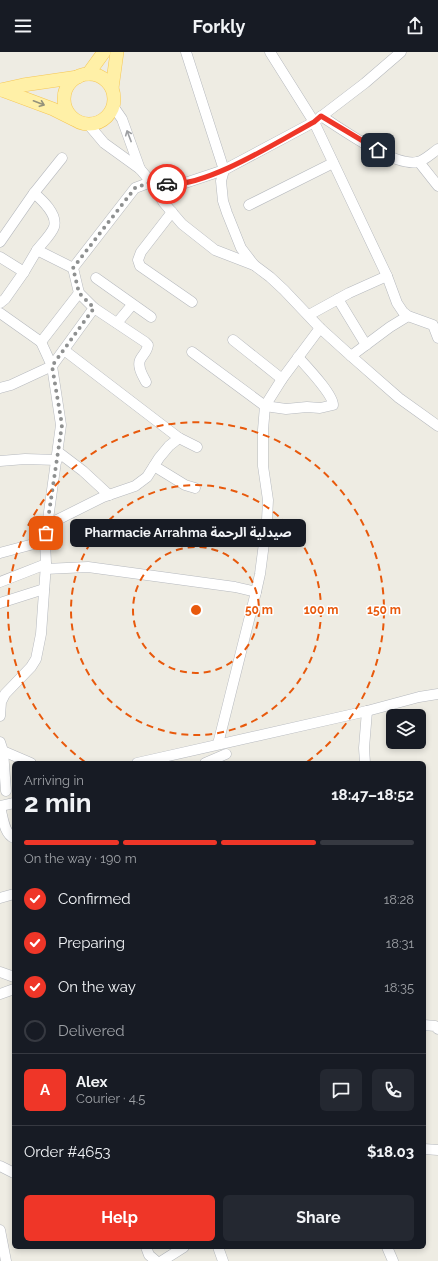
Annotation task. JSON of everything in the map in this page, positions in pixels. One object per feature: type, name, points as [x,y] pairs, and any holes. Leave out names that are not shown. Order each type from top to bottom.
[{"type":"main road","points":[[82,122],[70,115],[66,109],[64,94],[72,81],[83,75],[104,52]]},
{"type":"main road","points":[[1,90],[53,109],[82,122],[96,123],[104,119],[110,113],[113,106],[114,97],[112,88],[117,52]]},
{"type":"main road","points":[[1,90],[83,75],[95,75],[102,78],[108,82],[112,88]]},
{"type":"street","points":[[186,52],[224,170],[221,181],[223,201],[241,248],[254,265],[284,290],[320,328],[399,398],[438,426]]},
{"type":"street","points":[[270,52],[318,119],[333,164],[387,276],[397,303],[403,312],[408,316],[435,323],[438,338]]},
{"type":"street","points":[[73,268],[135,188],[151,182],[168,185],[185,184],[224,170],[318,119],[365,83],[399,53]]},
{"type":"street","points":[[113,106],[122,119],[140,169]]},
{"type":"street","points":[[318,119],[388,156],[405,162],[419,162],[438,149]]},
{"type":"street","points":[[82,122],[104,143],[140,169],[151,182],[164,203],[182,224],[215,250],[254,265]]},
{"type":"street","points":[[0,242],[34,193],[62,158]]},
{"type":"street","points":[[419,162],[438,186]]},
{"type":"street","points":[[249,205],[333,164]]},
{"type":"street","points":[[2,299],[24,272],[37,250],[53,228],[55,222],[50,210],[34,193]]},
{"type":"street","points":[[172,212],[141,252],[138,260],[140,266],[192,302]]},
{"type":"street","points":[[37,250],[73,268],[79,293],[94,308],[148,345],[147,350],[139,361],[139,366],[146,382]]},
{"type":"street","points":[[0,257],[24,272]]},
{"type":"street","points":[[309,315],[338,299],[387,276]]},
{"type":"street","points":[[96,278],[150,317]]},
{"type":"street","points":[[41,342],[79,293]]},
{"type":"street","points":[[338,299],[366,345]]},
{"type":"street","points":[[117,323],[132,305]]},
{"type":"street","points":[[0,388],[52,366],[94,308]]},
{"type":"street","points":[[0,313],[41,342],[52,366],[62,425],[45,542],[46,567],[41,634],[36,659],[31,667],[10,688],[0,702],[0,716]]},
{"type":"street","points":[[351,356],[390,327],[408,316]]},
{"type":"street","points":[[214,761],[227,758],[221,743],[260,574],[268,500],[263,466],[265,406],[282,379],[320,328]]},
{"type":"street","points":[[232,340],[282,379]]},
{"type":"street","points":[[64,350],[180,438],[197,447]]},
{"type":"street","points":[[192,352],[265,406],[286,410],[307,407],[320,408],[333,405],[333,401],[320,382],[298,358]]},
{"type":"street","points":[[47,525],[110,494],[135,486],[147,477],[169,446],[180,438]]},
{"type":"street","points":[[0,461],[58,456],[83,471],[110,494]]},
{"type":"street","points":[[154,466],[195,488]]},
{"type":"street","points":[[0,553],[45,542]]},
{"type":"street","points":[[0,582],[46,567],[88,567],[235,587],[256,592]]},
{"type":"street","points":[[0,603],[44,589]]},
{"type":"street","points":[[146,761],[368,711],[419,697],[438,694]]},
{"type":"street","points":[[365,761],[364,748],[368,711]]},
{"type":"street","points":[[2,747],[28,761]]},
{"type":"street","points":[[2,747],[7,791]]},
{"type":"street","points":[[12,803],[0,806],[6,830],[12,837]]},
{"type":"street","points":[[0,898],[12,895]]},
{"type":"street","points":[[0,972],[12,976]]},
{"type":"street","points":[[0,994],[12,990]]},
{"type":"street","points":[[426,1025],[435,1026],[438,1029]]},
{"type":"street","points":[[426,1149],[438,1150]]},
{"type":"street","points":[[0,1166],[12,1172]]},
{"type":"street","points":[[0,1230],[6,1261]]},
{"type":"street","points":[[147,1249],[156,1261]]},
{"type":"street","points":[[162,1261],[181,1249]]},
{"type":"street","points":[[219,1249],[223,1261]]},
{"type":"street","points":[[388,1249],[393,1261]]},
{"type":"way so far","points":[[46,533],[62,425],[52,366],[94,308],[88,304],[79,293],[73,268],[135,188],[151,182],[167,184]]},
{"type":"place","name":"Pharmacie Arrahma صيدلية الرحمة","points":[[46,533]]},
{"type":"route","points":[[167,184],[185,184],[224,170],[314,122],[321,116],[378,150]]}]
